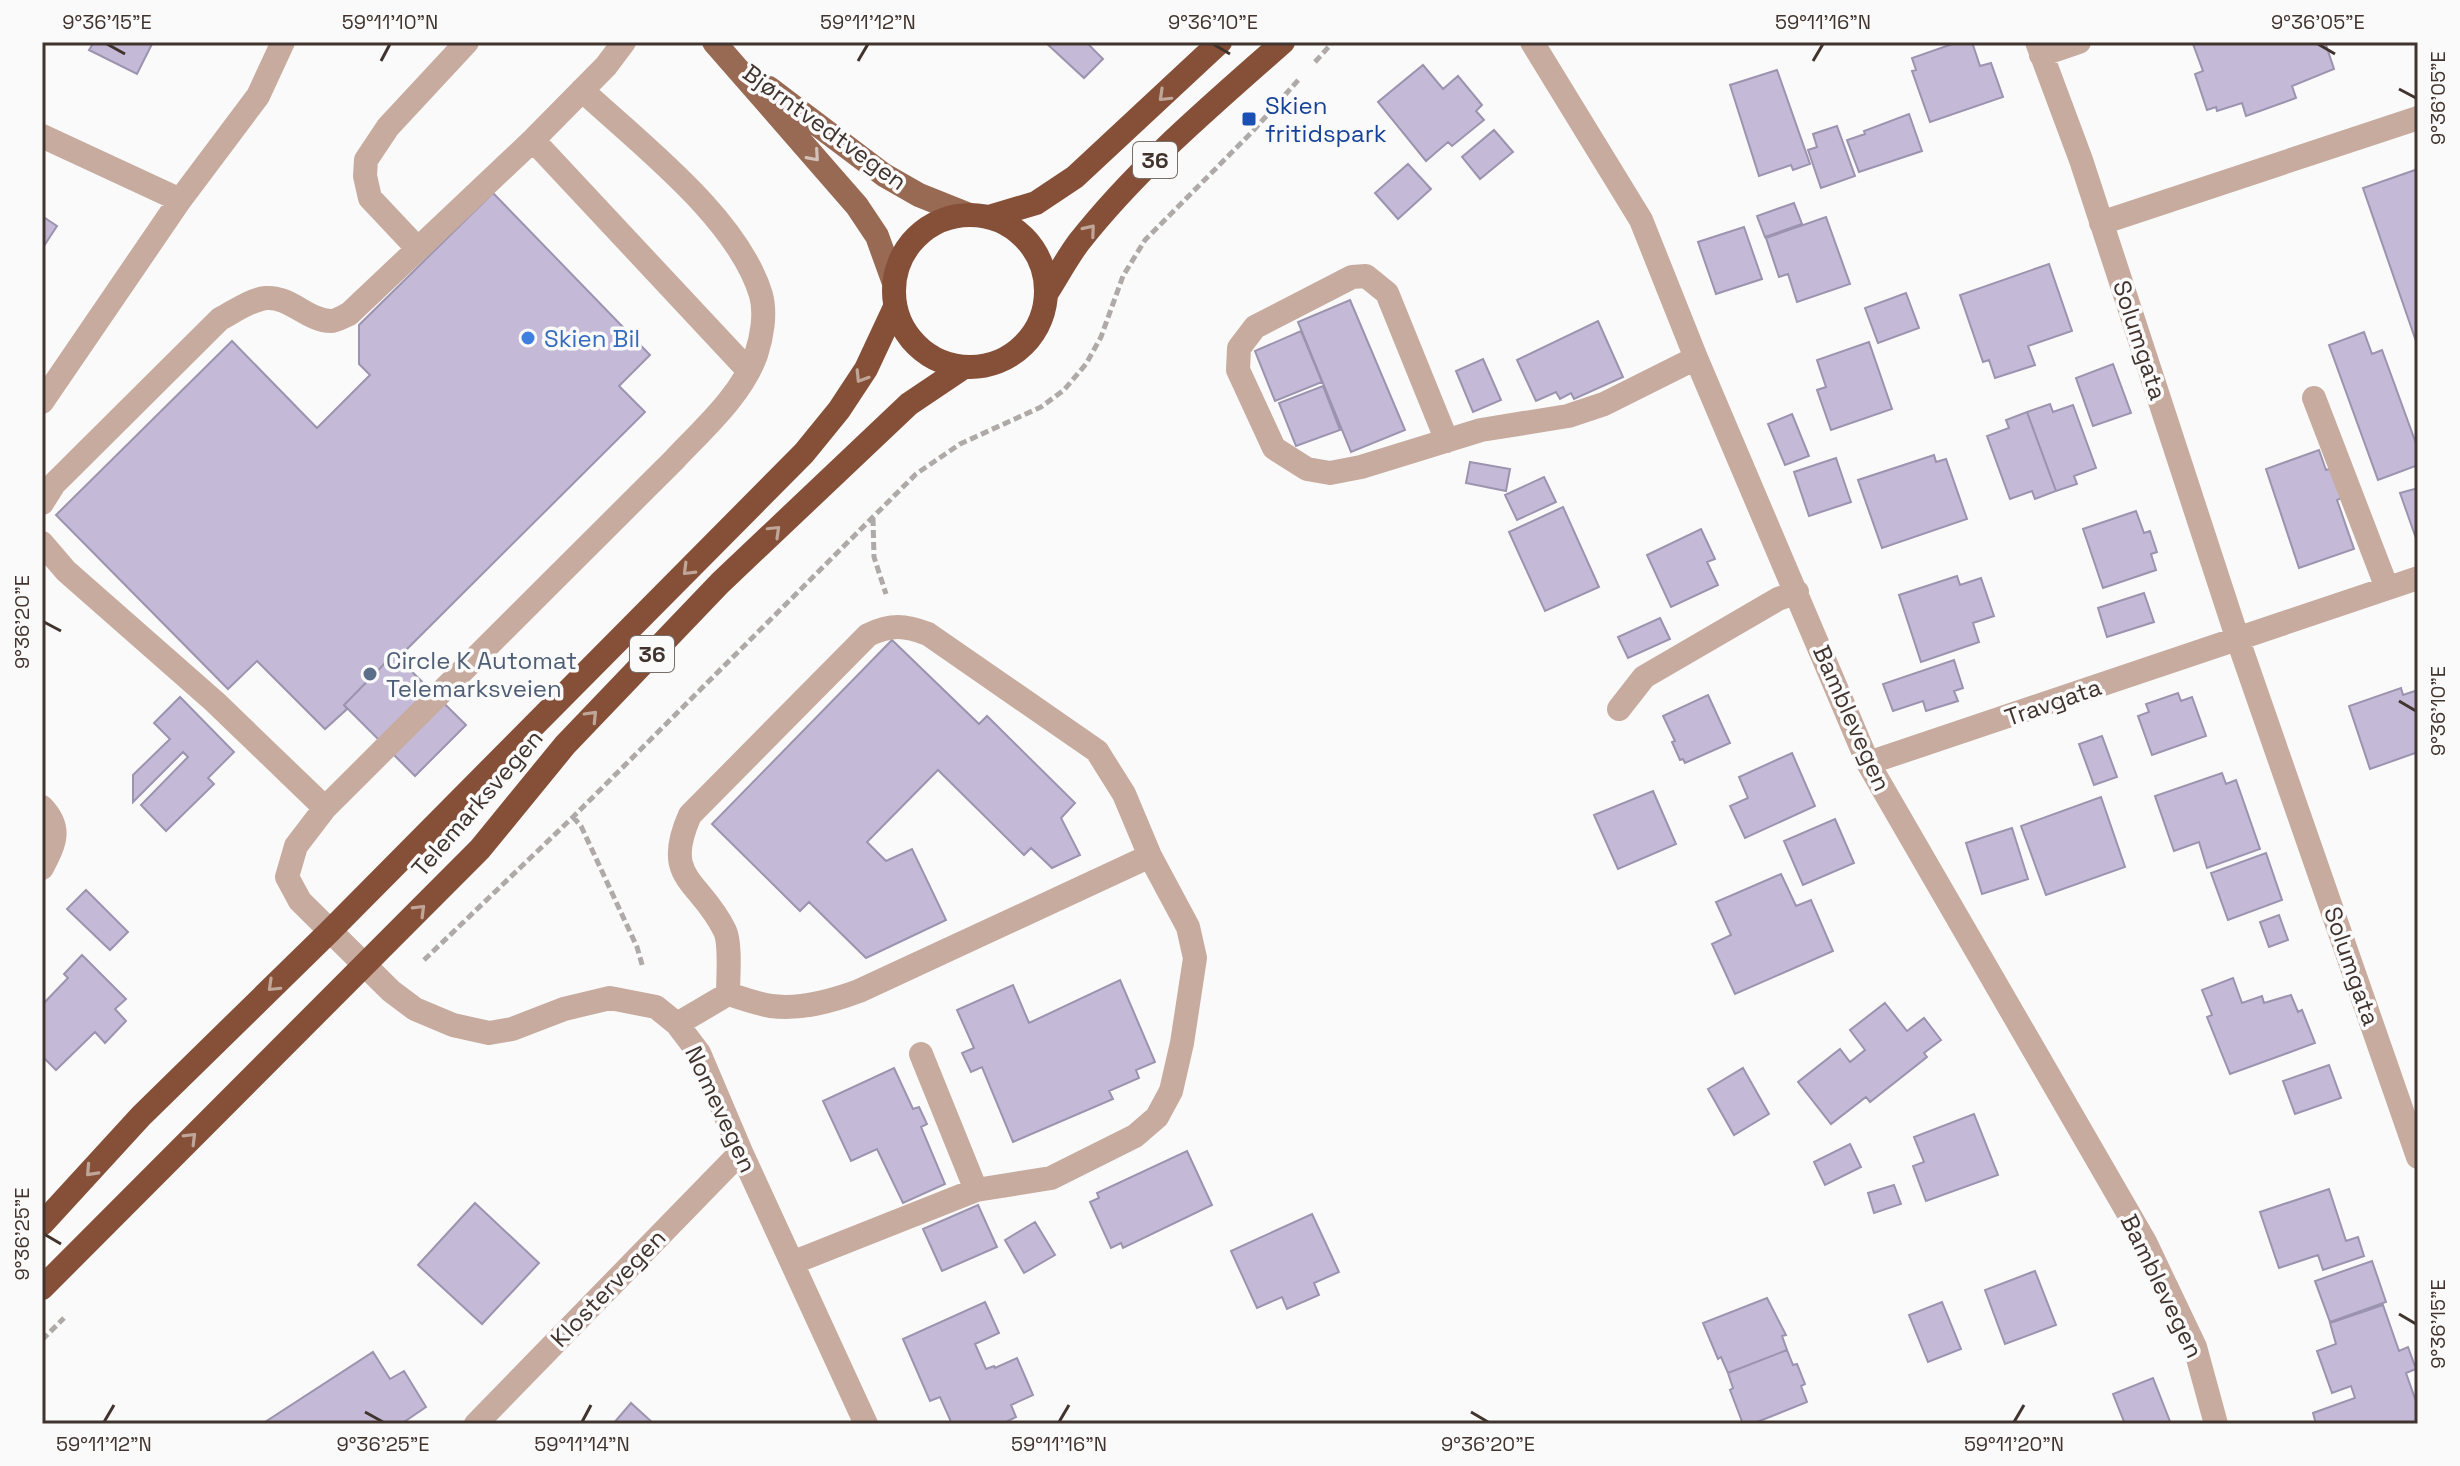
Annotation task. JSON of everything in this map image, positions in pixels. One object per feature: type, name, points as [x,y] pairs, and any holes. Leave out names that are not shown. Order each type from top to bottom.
[{"type":"highway","name":"Telemarksvegen","points":[[42,1224],[141,1116],[329,932],[804,453],[839,410],[866,369],[895,295],[907,249],[919,235],[951,218],[979,216],[1036,203],[1075,177],[1220,42]]},
{"type":"highway","name":"Telemarksvegen","points":[[895,295],[907,334],[927,355],[945,363],[964,367],[985,366],[1021,348],[1034,333],[1043,314],[1046,294],[1077,245],[1112,202],[1181,133],[1283,42]]},
{"type":"highway","points":[[979,216],[1008,225],[1024,238],[1036,254],[1044,273],[1046,294]]},
{"type":"highway","name":"Telemarksvegen","points":[[42,1288],[480,849],[565,745],[720,583],[909,404],[964,367]]},
{"type":"main road","name":"Bjørntvedtvegen","points":[[720,48],[884,175],[919,195],[979,216]]},
{"type":"main road","name":"Bjørntvedtvegen","points":[[720,48],[857,206],[877,236],[895,295]]},
{"type":"street","points":[[42,402],[180,200],[258,96],[283,42]]},
{"type":"street","points":[[418,249],[370,198],[365,176],[366,160],[388,127],[467,42]]},
{"type":"street","points":[[42,503],[54,484],[220,319],[251,302],[268,298],[286,301],[315,317],[332,321],[349,314],[533,140],[606,66],[624,42]]},
{"type":"street","name":"Bamblevegen","points":[[1532,42],[1641,220],[1696,358],[1868,763],[2145,1242],[2195,1347],[2216,1424]]},
{"type":"street","points":[[2039,48],[2079,42]]},
{"type":"street","name":"Solumgata","points":[[2039,48],[2101,223],[2238,640],[2418,1157]]},
{"type":"street","points":[[42,543],[66,571],[215,702],[325,808],[674,460],[729,401],[755,357],[763,329],[762,297],[743,252],[687,187],[582,90]]},
{"type":"street","points":[[2101,223],[2418,118]]},
{"type":"street","points":[[42,136],[180,200]]},
{"type":"street","points":[[533,140],[748,370]]},
{"type":"street","points":[[1447,441],[1387,293],[1366,276],[1352,277],[1255,327],[1239,348],[1238,370],[1274,448],[1307,469],[1330,473],[1361,467],[1447,441],[1481,430],[1568,416],[1604,404],[1696,358]]},
{"type":"street","points":[[2314,398],[2387,588]]},
{"type":"street","points":[[2238,640],[2418,578]]},
{"type":"street","points":[[1619,709],[1644,677],[1766,606],[1797,592]]},
{"type":"street","points":[[728,994],[727,934],[684,874],[678,857],[679,840],[690,815],[868,635],[892,626],[906,625],[928,634],[1097,751],[1124,794],[1150,856],[1188,927],[1195,958],[1171,1091],[1157,1117],[1135,1136],[1051,1178],[976,1190],[792,1263]]},
{"type":"street","name":"Travgata","points":[[1868,763],[2238,640]]},
{"type":"street","points":[[42,807],[52,816],[56,841],[42,868]]},
{"type":"street","name":"Nomevegen","points":[[325,808],[296,846],[287,877],[300,901],[329,932],[415,1009],[453,1025],[489,1033],[512,1029],[564,1009],[610,998],[656,1007],[677,1024],[699,1053],[866,1424]]},
{"type":"street","points":[[677,1024],[728,994],[772,1006],[801,1006],[830,1001],[859,991],[1150,856]]},
{"type":"street","points":[[921,1054],[976,1190]]},
{"type":"street","name":"Klostervegen","points":[[476,1424],[741,1152]]},
{"type":"path","points":[[1313,64],[1333,42]]},
{"type":"path","points":[[424,960],[573,817],[916,474],[960,444],[1041,407],[1064,390],[1086,364],[1101,337],[1123,276],[1145,240],[1253,131],[1303,75]]},
{"type":"path","points":[[873,517],[874,557],[883,578],[892,626]]},
{"type":"path","points":[[573,817],[581,826],[637,947],[656,1007]]},
{"type":"building","points":[[94,42],[153,42],[137,74],[89,50]]},
{"type":"building","points":[[1045,42],[1091,42],[1088,44],[1103,59],[1084,78]]},
{"type":"building","points":[[1958,42],[1972,42],[1980,66],[1991,63],[2003,97],[1930,122],[1912,71],[1916,70],[1912,58]]},
{"type":"building","points":[[2325,42],[2334,69],[2292,86],[2296,98],[2246,116],[2242,103],[2217,111],[2216,107],[2207,110],[2195,74],[2203,71],[2193,44]]},
{"type":"building","points":[[1423,65],[1443,89],[1458,76],[1482,105],[1476,111],[1484,120],[1452,146],[1448,142],[1426,161],[1378,102]]},
{"type":"building","points":[[1777,70],[1810,164],[1793,170],[1791,165],[1759,176],[1730,85]]},
{"type":"building","points":[[1909,114],[1922,151],[1859,172],[1847,140]]},
{"type":"building","points":[[1837,126],[1855,176],[1821,188],[1808,150],[1817,147],[1813,134]]},
{"type":"building","points":[[1494,130],[1513,152],[1480,179],[1462,157]]},
{"type":"building","points":[[1408,164],[1431,189],[1398,219],[1375,193]]},
{"type":"building","points":[[2418,169],[2418,347],[2363,188]]},
{"type":"building","points":[[493,193],[650,355],[619,386],[645,412],[398,658],[394,654],[344,705],[347,709],[325,729],[257,661],[228,689],[56,515],[232,341],[317,428],[370,375],[359,364],[359,325]]},
{"type":"building","points":[[1794,203],[1802,224],[1765,237],[1757,216]]},
{"type":"building","points":[[42,216],[57,226],[42,249]]},
{"type":"building","points":[[1826,217],[1850,284],[1797,302],[1788,274],[1779,277],[1766,238]]},
{"type":"building","points":[[1744,227],[1762,279],[1716,294],[1698,242]]},
{"type":"building","points":[[2049,264],[2072,331],[2028,346],[2035,365],[1995,378],[1989,360],[1983,362],[1960,295]]},
{"type":"building","points":[[1906,293],[1919,328],[1878,343],[1865,308]]},
{"type":"building","points":[[1350,300],[1405,430],[1351,452],[1298,322]]},
{"type":"building","points":[[1598,321],[1623,377],[1574,399],[1571,393],[1560,399],[1556,392],[1536,401],[1517,360]]},
{"type":"building","points":[[1301,331],[1322,382],[1275,401],[1255,351]]},
{"type":"building","points":[[2364,332],[2372,354],[2382,350],[2418,449],[2418,465],[2378,480],[2329,345]]},
{"type":"building","points":[[1869,342],[1892,409],[1831,430],[1817,390],[1826,387],[1817,360]]},
{"type":"building","points":[[1483,359],[1501,400],[1473,412],[1456,371]]},
{"type":"building","points":[[2113,364],[2131,413],[2093,426],[2076,378]]},
{"type":"building","points":[[1323,386],[1340,430],[1296,446],[1279,403]]},
{"type":"building","points":[[2050,404],[2053,412],[2073,405],[2096,468],[2074,476],[2077,484],[2056,491],[2027,412]]},
{"type":"building","points":[[2027,412],[2056,491],[2035,499],[2032,491],[2010,499],[1987,436],[2009,428],[2006,420]]},
{"type":"building","points":[[1792,414],[1809,456],[1785,465],[1768,424]]},
{"type":"building","points":[[2319,450],[2326,470],[2336,467],[2346,496],[2337,500],[2354,549],[2299,568],[2266,469]]},
{"type":"building","points":[[1934,455],[1936,462],[1946,459],[1967,519],[1882,548],[1858,480]]},
{"type":"building","points":[[1836,458],[1851,502],[1809,516],[1794,472]]},
{"type":"building","points":[[1470,462],[1510,469],[1506,491],[1466,483]]},
{"type":"building","points":[[1544,477],[1556,502],[1517,520],[1505,495]]},
{"type":"building","points":[[2418,488],[2418,544],[2400,493]]},
{"type":"building","points":[[1563,507],[1599,587],[1545,611],[1509,532]]},
{"type":"building","points":[[2136,511],[2144,533],[2150,531],[2157,552],[2151,554],[2156,570],[2103,588],[2083,529]]},
{"type":"building","points":[[1701,529],[1715,559],[1707,562],[1718,585],[1671,607],[1647,555]]},
{"type":"building","points":[[1957,576],[1960,585],[1981,578],[1994,616],[1973,623],[1979,642],[1921,662],[1899,595]]},
{"type":"building","points":[[2144,593],[2154,622],[2107,637],[2098,608]]},
{"type":"building","points":[[1660,618],[1670,639],[1628,658],[1618,637]]},
{"type":"building","points":[[892,640],[979,724],[987,716],[1075,803],[1061,818],[1080,855],[1052,868],[1031,848],[1024,855],[938,770],[867,842],[886,861],[912,849],[946,920],[866,958],[809,902],[800,911],[712,824]]},
{"type":"building","points":[[394,654],[466,725],[415,776],[344,705]]},
{"type":"building","points":[[1954,660],[1963,688],[1954,691],[1958,701],[1926,711],[1923,701],[1893,711],[1883,684]]},
{"type":"building","points":[[2401,688],[2403,695],[2418,690],[2418,752],[2370,769],[2349,706]]},
{"type":"building","points":[[2178,693],[2181,701],[2192,697],[2206,736],[2152,755],[2138,716],[2149,712],[2146,704]]},
{"type":"building","points":[[1708,695],[1730,743],[1685,763],[1683,759],[1680,760],[1663,716]]},
{"type":"building","points":[[180,697],[234,752],[208,778],[214,784],[166,831],[141,805],[188,757],[183,752],[133,802],[133,775],[170,739],[154,723]]},
{"type":"building","points":[[2102,736],[2117,777],[2094,785],[2079,744]]},
{"type":"building","points":[[1792,753],[1815,806],[1745,838],[1730,806],[1748,798],[1739,777]]},
{"type":"building","points":[[2222,773],[2226,784],[2236,780],[2260,849],[2207,868],[2199,842],[2174,851],[2155,796]]},
{"type":"building","points":[[1653,791],[1676,844],[1618,869],[1594,815]]},
{"type":"building","points":[[2101,797],[2125,867],[2046,895],[2021,826]]},
{"type":"building","points":[[1835,819],[1854,863],[1803,885],[1784,841]]},
{"type":"building","points":[[2012,828],[2028,879],[1982,894],[1966,843]]},
{"type":"building","points":[[2266,853],[2282,900],[2228,920],[2211,873]]},
{"type":"building","points":[[1781,874],[1796,906],[1811,900],[1833,951],[1735,994],[1712,944],[1731,935],[1716,902]]},
{"type":"building","points":[[86,890],[128,932],[110,950],[67,909]]},
{"type":"building","points":[[2279,915],[2288,940],[2269,947],[2260,922]]},
{"type":"building","points":[[82,955],[126,999],[115,1009],[126,1021],[105,1043],[95,1032],[56,1070],[44,1058],[42,1060],[42,1005],[68,978],[64,974]]},
{"type":"building","points":[[2233,978],[2242,1003],[2262,996],[2264,1003],[2291,995],[2298,1012],[2302,1010],[2315,1043],[2230,1074],[2207,1017],[2212,1015],[2202,990]]},
{"type":"building","points":[[1120,980],[1155,1062],[1136,1070],[1139,1078],[1109,1091],[1113,1099],[1013,1142],[982,1067],[971,1072],[962,1053],[974,1048],[957,1010],[1013,985],[1029,1023]]},
{"type":"building","points":[[1885,1003],[1907,1031],[1924,1018],[1941,1040],[1924,1053],[1927,1057],[1870,1102],[1866,1097],[1831,1124],[1798,1082],[1840,1049],[1850,1062],[1865,1050],[1850,1030]]},
{"type":"building","points":[[2329,1065],[2341,1098],[2295,1114],[2283,1081]]},
{"type":"building","points":[[894,1068],[913,1109],[919,1107],[927,1124],[921,1127],[945,1184],[903,1203],[877,1149],[851,1161],[823,1101]]},
{"type":"building","points":[[1743,1068],[1769,1114],[1734,1135],[1708,1089]]},
{"type":"building","points":[[1974,1114],[1998,1175],[1926,1201],[1913,1166],[1924,1162],[1914,1137]]},
{"type":"building","points":[[1850,1144],[1861,1167],[1825,1185],[1814,1162]]},
{"type":"building","points":[[1187,1151],[1212,1205],[1123,1248],[1121,1243],[1111,1248],[1090,1202],[1099,1198],[1097,1193]]},
{"type":"building","points":[[1894,1185],[1901,1204],[1874,1213],[1868,1193]]},
{"type":"building","points":[[2329,1189],[2346,1241],[2358,1237],[2364,1256],[2323,1270],[2318,1255],[2279,1268],[2260,1212]]},
{"type":"building","points":[[475,1203],[539,1263],[482,1324],[418,1265]]},
{"type":"building","points":[[978,1205],[997,1247],[942,1271],[923,1229]]},
{"type":"building","points":[[1312,1214],[1339,1272],[1314,1283],[1319,1295],[1287,1309],[1282,1297],[1257,1308],[1231,1251]]},
{"type":"building","points":[[1035,1222],[1055,1255],[1024,1273],[1005,1240]]},
{"type":"building","points":[[2372,1261],[2386,1302],[2330,1322],[2315,1281]]},
{"type":"building","points":[[2035,1271],[2056,1325],[2005,1344],[1985,1290]]},
{"type":"building","points":[[1767,1298],[1786,1335],[1782,1336],[1787,1350],[1728,1373],[1721,1357],[1718,1359],[1703,1323]]},
{"type":"building","points":[[985,1302],[999,1333],[975,1344],[986,1369],[1017,1358],[1033,1395],[1011,1405],[1016,1417],[1002,1424],[952,1424],[940,1397],[930,1401],[903,1339]]},
{"type":"building","points":[[1942,1302],[1961,1349],[1928,1362],[1909,1315]]},
{"type":"building","points":[[2383,1305],[2399,1351],[2408,1347],[2416,1369],[2406,1373],[2418,1407],[2418,1424],[2316,1424],[2313,1413],[2355,1398],[2351,1386],[2332,1393],[2317,1351],[2336,1344],[2330,1323]]},
{"type":"building","points":[[1787,1350],[1805,1384],[1801,1386],[1807,1402],[1752,1424],[1743,1424],[1730,1390],[1733,1388],[1728,1373]]},
{"type":"building","points":[[373,1352],[390,1379],[404,1371],[426,1407],[401,1424],[262,1424]]},
{"type":"building","points":[[2153,1378],[2171,1424],[2125,1424],[2113,1394]]},
{"type":"building","points":[[631,1403],[654,1424],[613,1424]]},
{"type":"place","name":"Skien fritidspark","points":[[1249,119]]},
{"type":"place","name":"Skien Bil","points":[[528,338]]},
{"type":"place","name":"Circle K Automat Telemarksveien","points":[[370,674]]}]
